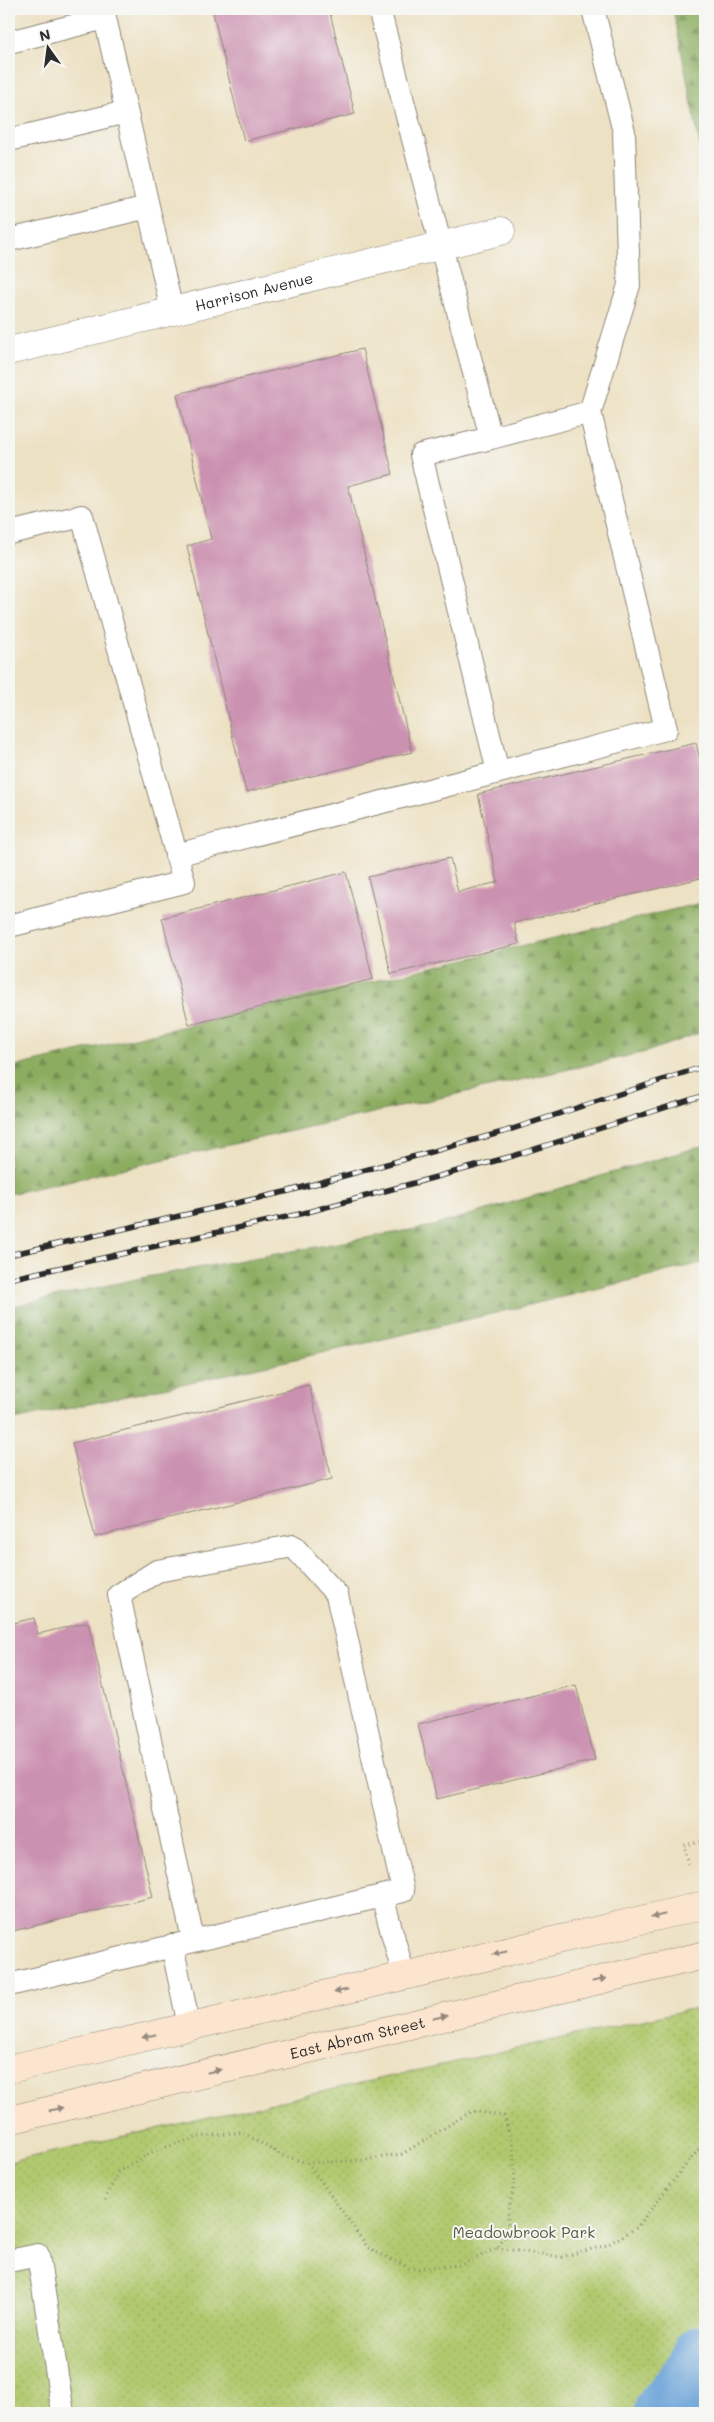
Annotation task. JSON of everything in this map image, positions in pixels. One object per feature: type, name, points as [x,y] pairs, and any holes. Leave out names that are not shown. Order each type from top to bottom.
[{"type":"main road","points":[[9,2069],[705,1905]]},
{"type":"main road","name":"East Abram Street","points":[[9,2120],[705,1955]]},
{"type":"street","name":"Harrison Avenue","points":[[9,351],[501,231]]},
{"type":"lane","points":[[379,9],[491,438]]},
{"type":"lane","points":[[176,855],[666,729],[590,412],[629,285],[624,132],[593,9]]},
{"type":"lane","points":[[9,42],[104,14],[172,312]]},
{"type":"lane","points":[[9,140],[126,112]]},
{"type":"lane","points":[[9,240],[148,207]]},
{"type":"lane","points":[[498,772],[421,455],[590,412]]},
{"type":"lane","points":[[9,534],[82,516],[184,882],[9,926]]},
{"type":"lane","points":[[9,1985],[182,1943],[403,1891],[337,1595],[293,1546],[157,1571],[119,1595],[182,1943],[189,2026]]},
{"type":"lane","points":[[382,1896],[404,1976]]},
{"type":"lane","points":[[9,2261],[38,2255],[63,2413]]},
{"type":"path","points":[[689,1864],[684,1845],[705,1840]]},
{"type":"path","points":[[105,2200],[118,2172],[154,2151],[198,2137],[242,2132],[281,2155],[308,2163],[364,2160],[402,2154],[472,2111],[504,2116],[513,2145],[515,2183],[508,2211],[508,2232],[497,2248],[461,2265],[411,2268],[368,2248],[308,2163]]},
{"type":"path","points":[[497,2248],[562,2257],[607,2245],[636,2228],[705,2141]]},
{"type":"green space","points":[[673,9],[705,9],[705,171]]},
{"type":"green space","points":[[705,902],[705,1031],[646,1052],[9,1194],[9,1068]]},
{"type":"green space","points":[[705,1145],[705,1262],[358,1345],[9,1421],[9,1307],[141,1278],[433,1226]]},
{"type":"green space","name":"Meadowbrook Park","points":[[705,2006],[705,2413],[14,2413],[9,2387],[9,2162]]},
{"type":"building","points":[[212,9],[329,9],[355,114],[244,141]]},
{"type":"building","points":[[362,349],[393,474],[348,486],[412,752],[246,792],[187,546],[211,539],[177,394]]},
{"type":"building","points":[[696,743],[705,781],[705,877],[514,923],[519,944],[391,974],[368,877],[450,858],[458,892],[498,882],[478,794]]},
{"type":"building","points":[[346,872],[373,979],[189,1025],[162,918]]},
{"type":"building","points":[[309,1385],[332,1479],[95,1537],[72,1443]]},
{"type":"building","points":[[34,1618],[38,1634],[88,1622],[153,1897],[9,1932],[9,1624]]},
{"type":"building","points":[[576,1685],[595,1760],[437,1799],[418,1724]]},
{"type":"waterway","points":[[668,2413],[700,2373],[705,2359]]},
{"type":"railway","points":[[9,1255],[289,1191],[503,1132],[705,1066]]},
{"type":"railway","points":[[9,1279],[304,1213],[513,1156],[705,1095]]}]
